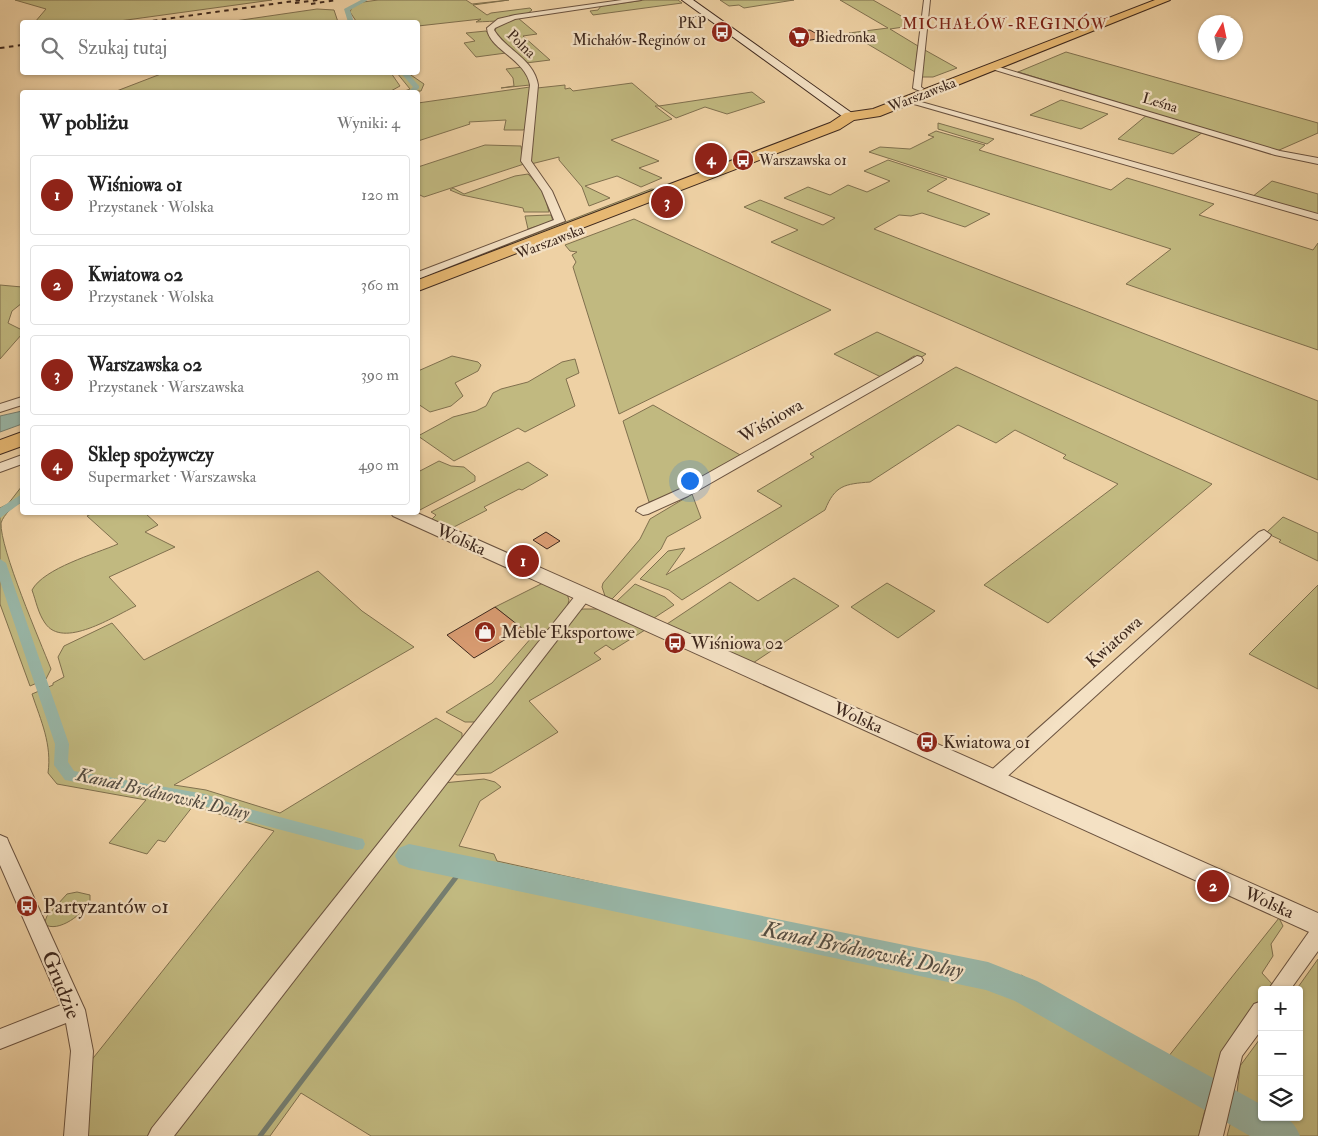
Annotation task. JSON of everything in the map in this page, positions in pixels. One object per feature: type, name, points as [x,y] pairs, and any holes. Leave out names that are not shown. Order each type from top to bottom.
[{"type":"main road","points":[[687,0],[850,116]]},
{"type":"main road","name":"Warszawska","points":[[420,285],[835,126],[850,116],[875,113],[1165,0]]},
{"type":"main road","name":"Warszawska","points":[[420,293],[664,198],[679,186]]},
{"type":"main road","points":[[0,448],[20,439]]},
{"type":"main road","points":[[0,456],[20,449]]},
{"type":"street","name":"Polna","points":[[420,275],[560,221],[556,216],[547,191],[526,160],[534,86],[533,76],[495,38],[491,28],[500,21],[524,15],[638,0]]},
{"type":"street","points":[[920,89],[917,88],[927,0]]},
{"type":"street","name":"Leśna","points":[[995,67],[1278,153],[1318,161]]},
{"type":"street","points":[[910,100],[1318,217]]},
{"type":"street","name":"Wiśniowa","points":[[642,511],[683,493],[917,360]]},
{"type":"street","points":[[0,408],[20,402]]},
{"type":"street","points":[[0,468],[20,460]]},
{"type":"street","name":"Wolska","points":[[406,515],[1318,924]]},
{"type":"street","name":"Kwiatowa","points":[[993,779],[1264,535]]},
{"type":"street","points":[[160,1136],[584,595]]},
{"type":"street","name":"Grudzie","points":[[2,854],[74,1010],[82,1051],[76,1136]]},
{"type":"street","points":[[1281,986],[1318,935]]},
{"type":"street","points":[[0,1040],[74,1010]]},
{"type":"street","points":[[1213,1125],[1232,1052],[1258,1016]]},
{"type":"shaded area","points":[[15,0],[272,0],[127,20],[37,20],[46,9]]},
{"type":"shaded area","points":[[378,0],[466,0],[472,4],[509,0],[473,5],[487,15],[530,8],[532,10],[513,19],[476,22],[481,19],[420,26],[420,20],[355,20],[350,12],[352,7],[363,2]]},
{"type":"shaded area","points":[[645,0],[678,0],[682,3],[593,15],[590,11],[598,10],[601,6]]},
{"type":"shaded area","points":[[720,0],[794,0],[744,8],[739,5],[729,6]]},
{"type":"shaded area","points":[[840,0],[873,0],[917,25],[890,29],[918,46],[915,72],[849,33],[888,28]]},
{"type":"shaded area","points":[[317,9],[334,10],[337,20],[242,20]]},
{"type":"shaded area","points":[[518,18],[537,34],[523,36],[550,60],[526,63],[497,35],[495,31],[497,25]]},
{"type":"shaded area","points":[[486,31],[506,53],[476,57],[464,43],[475,41],[466,33]]},
{"type":"shaded area","points":[[923,49],[957,68],[933,77],[921,77]]},
{"type":"shaded area","points":[[1066,52],[1318,123],[1318,133],[1277,151],[1018,72]]},
{"type":"shaded area","points":[[523,67],[529,77],[530,85],[501,88],[514,86],[513,78],[506,69]]},
{"type":"shaded area","points":[[158,75],[392,75],[400,86],[393,90],[119,90]]},
{"type":"shaded area","points":[[399,75],[411,75],[424,84],[421,91],[407,90],[410,89]]},
{"type":"shaded area","points":[[632,83],[659,106],[655,106],[672,119],[611,140],[659,161],[639,168],[662,178],[641,187],[617,176],[585,186],[610,198],[589,206],[582,187],[559,160],[559,157],[531,164],[537,88],[565,85],[565,89],[570,88],[573,91]]},
{"type":"shaded area","points":[[530,87],[526,129],[523,130],[504,130],[506,120],[469,122],[470,124],[420,140],[420,103]]},
{"type":"shaded area","points":[[752,92],[765,102],[727,114],[705,107],[676,118],[659,106]]},
{"type":"shaded area","points":[[1061,100],[1108,114],[1081,129],[1030,115]]},
{"type":"shaded area","points":[[1147,115],[1203,132],[1173,154],[1118,139]]},
{"type":"shaded area","points":[[938,123],[994,139],[987,144],[938,129]]},
{"type":"shaded area","points":[[936,131],[985,145],[979,150],[1111,190],[1127,178],[1214,204],[1199,215],[1313,250],[1318,243],[1318,350],[1126,284],[1171,249],[869,152],[880,147],[910,149],[934,137],[928,135]]},
{"type":"shaded area","points":[[485,145],[521,146],[524,164],[424,197],[420,195],[420,166]]},
{"type":"shaded area","points":[[888,160],[947,179],[927,191],[990,214],[965,227],[922,213],[911,216],[899,215],[874,229],[1318,401],[1318,480],[771,242],[798,230],[744,207],[760,200],[823,225],[835,218],[784,198],[808,187],[830,195],[848,185],[867,192],[890,181],[864,171]]},
{"type":"shaded area","points":[[528,174],[543,190],[549,212],[524,212],[523,208],[462,195],[450,190],[453,188],[464,194],[515,176]]},
{"type":"shaded area","points":[[1272,181],[1318,194],[1318,215],[1252,197]]},
{"type":"shaded area","points":[[651,189],[660,190],[420,281],[420,278]]},
{"type":"shaded area","points":[[551,215],[553,221],[528,229],[525,216]]},
{"type":"shaded area","points":[[634,219],[831,310],[619,414],[573,267],[576,262],[572,255],[577,252],[570,251],[565,245]]},
{"type":"shaded area","points":[[0,285],[20,287],[20,305],[12,311],[8,323],[20,329],[20,336],[0,359]]},
{"type":"shaded area","points":[[877,332],[926,354],[920,358],[914,356],[881,377],[834,354]]},
{"type":"shaded area","points":[[452,356],[478,362],[481,365],[478,371],[455,383],[463,396],[451,406],[430,412],[420,405],[420,370]]},
{"type":"shaded area","points":[[575,359],[579,373],[566,379],[575,406],[525,432],[518,428],[454,461],[420,437],[420,435],[453,417],[476,411],[486,406],[493,393],[528,382],[562,362]]},
{"type":"shaded area","points":[[956,367],[1212,484],[1048,623],[984,585],[1118,484],[1063,458],[1066,455],[1015,430],[996,443],[958,425],[870,482],[842,487],[833,495],[825,510],[682,600],[669,590],[640,579],[668,551],[685,548],[666,575],[782,506],[757,491],[814,457],[810,454]]},
{"type":"shaded area","points":[[653,405],[742,456],[673,494],[649,502],[623,421]]},
{"type":"shaded area","points":[[20,411],[20,425],[0,432],[0,416]]},
{"type":"shaded area","points":[[439,461],[451,466],[464,467],[475,476],[475,481],[420,510],[420,471]]},
{"type":"shaded area","points":[[528,462],[548,475],[522,490],[519,489],[484,507],[487,510],[450,529],[431,520],[436,515],[431,512]]},
{"type":"shaded area","points":[[20,489],[20,503],[4,516],[1,523],[2,536],[13,573],[51,669],[46,679],[30,686],[0,604],[0,508],[8,504]]},
{"type":"shaded area","points":[[692,494],[701,518],[667,537],[661,549],[612,599],[605,596],[602,587],[603,583],[640,539],[650,519]]},
{"type":"shaded area","points":[[147,515],[158,525],[145,532],[175,547],[109,577],[136,606],[89,628],[64,633],[53,630],[45,623],[32,590],[38,582],[58,568],[118,544],[87,516]]},
{"type":"shaded area","points":[[1283,517],[1318,533],[1318,561],[1279,542],[1281,540],[1266,533]]},
{"type":"shaded area","points":[[318,571],[362,611],[414,647],[174,785],[206,790],[280,813],[436,718],[462,733],[462,741],[153,1136],[86,1136],[90,1062],[274,831],[193,806],[165,842],[158,840],[147,854],[109,843],[146,800],[57,784],[48,773],[47,742],[32,694],[53,685],[53,683],[64,677],[58,657],[64,646],[112,623],[144,660]]},
{"type":"shaded area","points":[[794,578],[839,606],[753,663],[667,624],[730,582],[758,601]]},
{"type":"shaded area","points":[[543,583],[567,594],[569,600],[567,608],[478,722],[465,722],[446,712],[492,683],[532,637],[495,607]]},
{"type":"shaded area","points":[[887,583],[935,611],[898,638],[851,607]]},
{"type":"shaded area","points":[[635,584],[665,597],[674,605],[654,618],[617,601]]},
{"type":"shaded area","points":[[1318,585],[1318,689],[1249,654]]},
{"type":"shaded area","points":[[598,609],[645,630],[613,650],[606,645],[594,653],[601,659],[529,701],[558,732],[491,773],[457,775],[452,772],[578,611]]},
{"type":"shaded area","points":[[484,779],[495,782],[501,787],[480,801],[459,846],[494,854],[497,861],[1000,972],[1016,980],[1021,975],[1168,1057],[1279,918],[1283,926],[1271,944],[1273,956],[1262,973],[1273,985],[1258,986],[1258,1004],[1255,1011],[1231,1041],[1212,1087],[1199,1136],[371,1136],[301,1093],[270,1136],[170,1136],[443,783]]},
{"type":"shaded area","points":[[77,892],[90,895],[90,900],[83,911],[63,924],[50,926],[44,924],[47,916],[67,894]]},
{"type":"shaded area","points":[[1318,959],[1318,1136],[1227,1136],[1236,1102],[1240,1066],[1258,1041],[1258,1121],[1303,1121],[1303,986],[1299,986]]},
{"type":"building","points":[[810,30],[824,38],[804,41],[791,32]]},
{"type":"building","points":[[546,532],[560,541],[547,549],[533,540]]},
{"type":"building","name":"Meble Eksportowe","points":[[495,607],[523,629],[474,658],[447,635]]},
{"type":"waterway","name":"Kanał Bródnowski Dolny","points":[[350,20],[347,9],[365,0]]},
{"type":"waterway","name":"Kanał Bródnowski Dolny","points":[[406,75],[417,87],[413,90]]},
{"type":"waterway","name":"Kanał Bródnowski Dolny","points":[[0,514],[20,499]]},
{"type":"waterway","name":"Kanał Bródnowski Dolny","points":[[0,563],[62,744],[61,765],[70,776],[205,800],[240,813],[357,844]]},
{"type":"waterway","name":"Kanał Bródnowski Dolny","points":[[409,856],[988,976],[1026,991],[1283,1136]]},
{"type":"waterway","points":[[260,1136],[463,868]]},
{"type":"railway","points":[[158,20],[301,0]]},
{"type":"railway","points":[[295,3],[318,0]]},
{"type":"railway","points":[[311,4],[336,0]]},
{"type":"railway","points":[[0,48],[20,45]]},
{"type":"place","name":"PKP Michałów-Reginów 01","points":[[722,32]]},
{"type":"place","name":"Biedronka","points":[[799,37]]},
{"type":"place","name":"Sklep spożywczy","points":[[711,159]]},
{"type":"place","name":"Warszawska 01","points":[[743,160]]},
{"type":"place","name":"Warszawska 02","points":[[667,202]]},
{"type":"place","name":"Wiśniowa 01","points":[[523,561]]},
{"type":"place","name":"Meble Eksportowe","points":[[485,632]]},
{"type":"place","name":"Wiśniowa 02","points":[[675,643]]},
{"type":"place","name":"Kwiatowa 01","points":[[927,742]]},
{"type":"place","name":"Kwiatowa 02","points":[[1213,886]]},
{"type":"place","name":"Partyzantów 01","points":[[27,906]]},
{"type":"district","name":"MICHAŁÓW-REGINÓW","points":[[1005,24]]}]
